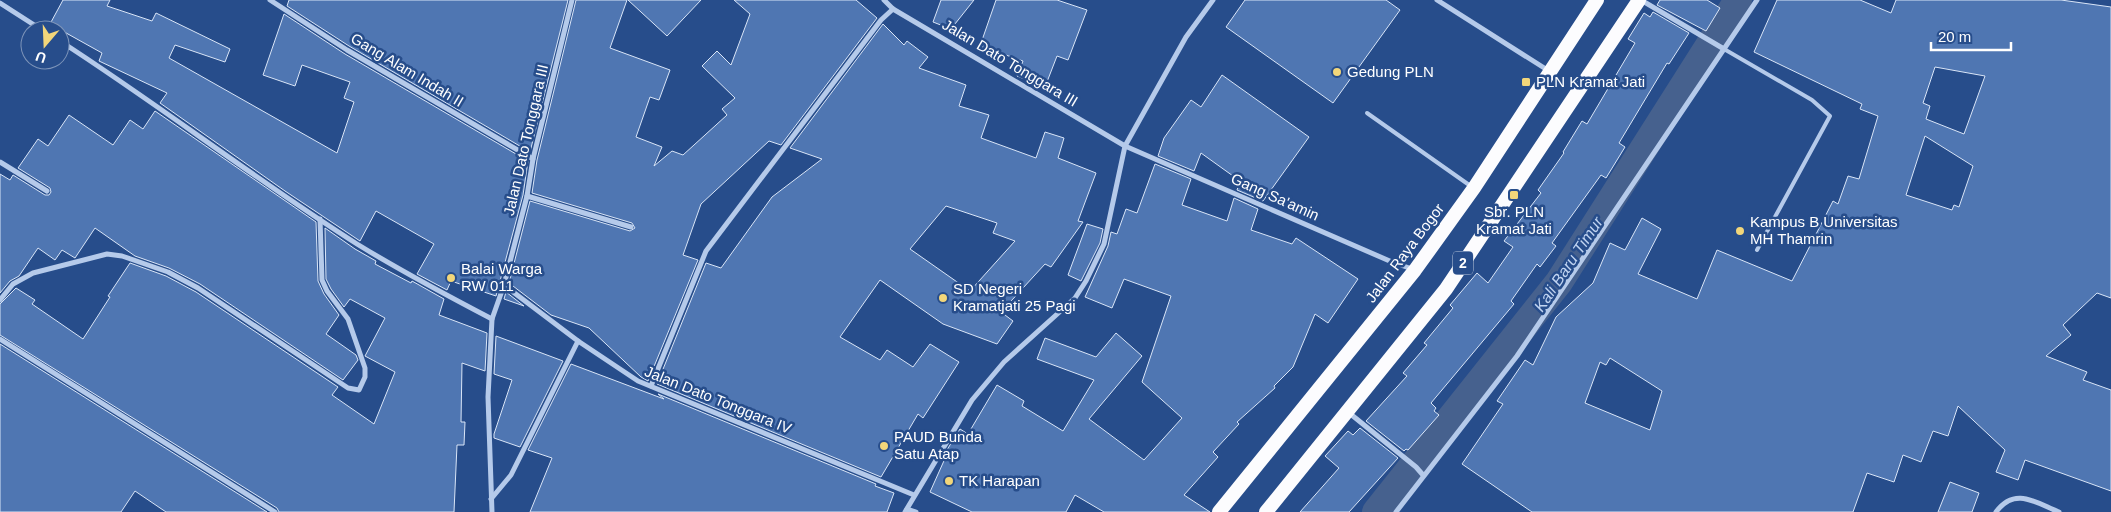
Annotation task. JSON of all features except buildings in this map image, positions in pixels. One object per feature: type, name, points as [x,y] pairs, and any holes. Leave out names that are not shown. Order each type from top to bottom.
[{"type":"highway","name":"Jalan Raya Bogor","points":[[1219,512],[1415,270],[1474,188],[1597,0]]},
{"type":"highway","name":"2","points":[[1266,512],[1446,289],[1640,0]]},
{"type":"street","name":"Gang Alam Indah II","points":[[270,0],[347,50],[533,159]]},
{"type":"street","name":"Jalan Dato Tonggara III","points":[[492,512],[488,397],[492,319],[504,285],[527,196],[533,159],[572,0]]},
{"type":"street","name":"Jalan Dato Tonggara III","points":[[884,0],[893,9],[1126,146]]},
{"type":"street","points":[[916,512],[906,510],[972,400],[1004,362],[1059,315],[1075,298],[1082,287],[1104,244],[1126,146],[1186,37],[1213,0]]},
{"type":"street","points":[[1437,0],[1551,73]]},
{"type":"street","points":[[1640,0],[1724,50]]},
{"type":"street","points":[[1396,512],[1517,356],[1757,0]]},
{"type":"street","points":[[0,3],[26,20]]},
{"type":"street","points":[[651,386],[706,251],[881,20],[893,9]]},
{"type":"street","points":[[70,48],[114,76],[320,219],[405,273],[492,319]]},
{"type":"street","name":"Gang Sa'amin","points":[[1126,146],[1392,262],[1415,270]]},
{"type":"street","points":[[0,162],[47,191]]},
{"type":"street","points":[[527,196],[631,227]]},
{"type":"street","points":[[0,300],[13,284],[33,273],[106,254],[122,256],[168,272],[198,288],[348,388],[359,390],[365,377],[365,368],[348,320],[327,291],[322,280],[320,219]]},
{"type":"street","name":"Jalan Dato Tonggara IV","points":[[504,285],[578,341],[638,381],[914,495]]},
{"type":"street","points":[[0,339],[275,512]]},
{"type":"street","points":[[491,500],[511,475],[578,341]]},
{"type":"street","points":[[1348,412],[1416,467],[1423,475]]},
{"type":"street","points":[[1996,512],[2004,503],[2015,497],[2030,500],[2059,512]]},
{"type":"lane","points":[[1724,50],[1812,100],[1830,116],[1757,250]]},
{"type":"lane","points":[[1367,113],[1474,188]]},
{"type":"waterway","name":"Kali Baru Timur","points":[[1376,512],[1559,282],[1738,0]]},
{"type":"place","name":"Gedung PLN","points":[[1337,72]]},
{"type":"place","name":"PLN Kramat Jati","points":[[1526,82]]},
{"type":"place","name":"Sbr. PLN Kramat Jati","points":[[1514,195]]},
{"type":"place","name":"Kampus B Universitas MH Thamrin","points":[[1740,231]]},
{"type":"place","name":"Balai Warga RW 011","points":[[451,278]]},
{"type":"place","name":"SD Negeri Kramatjati 25 Pagi","points":[[943,298]]},
{"type":"place","name":"PAUD Bunda Satu Atap","points":[[884,446]]},
{"type":"place","name":"TK Harapan","points":[[949,481]]}]
